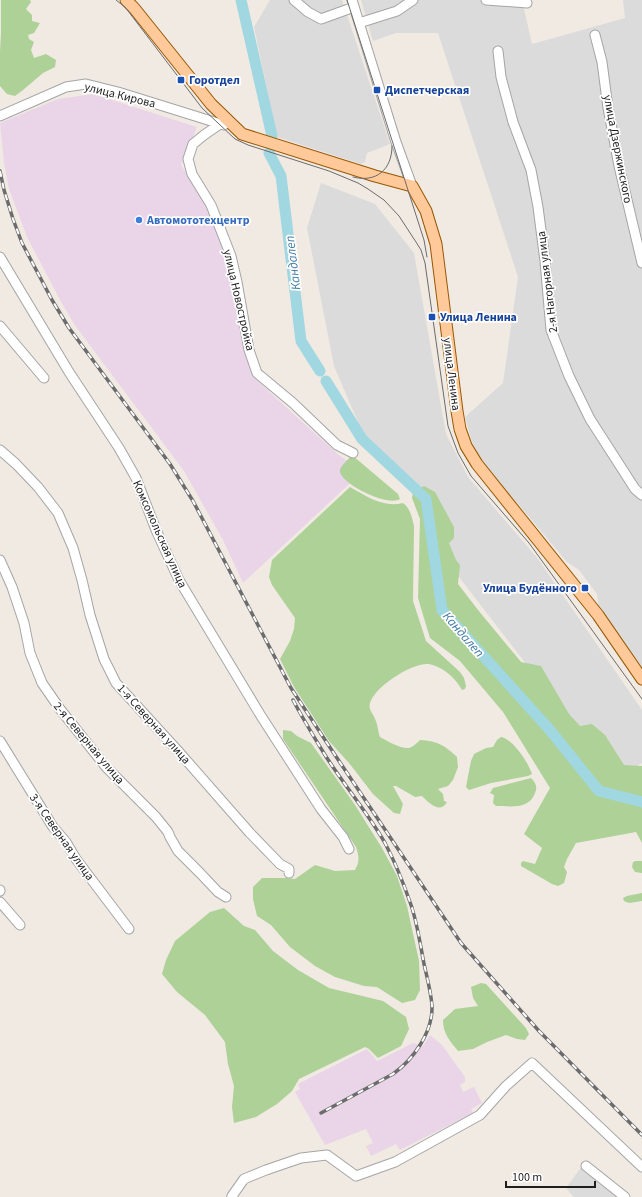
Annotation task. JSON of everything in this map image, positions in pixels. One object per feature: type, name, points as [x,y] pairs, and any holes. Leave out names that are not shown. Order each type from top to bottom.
[{"type":"main road","name":"улица Кирова","points":[[126,0],[211,104],[242,134],[412,186]]},
{"type":"main road","name":"улица Ленина","points":[[412,186],[426,211],[436,244],[457,411],[460,429],[466,446],[494,486],[598,615],[642,679]]},
{"type":"street","points":[[294,0],[308,12],[321,19],[353,3]]},
{"type":"street","points":[[359,23],[397,11],[413,0]]},
{"type":"street","points":[[486,0],[527,3]]},
{"type":"street","name":"улица Ленина","points":[[353,3],[396,142],[412,186]]},
{"type":"street","name":"улица Дзержинского","points":[[595,35],[602,62],[608,108],[642,263]]},
{"type":"street","name":"2-я Нагорная улица","points":[[498,51],[502,77],[513,122],[531,170],[538,207],[545,261],[551,330],[569,376],[590,419],[635,489],[642,495]]},
{"type":"street","name":"улица Кирова","points":[[0,116],[66,87],[86,84],[118,92],[220,124],[242,134]]},
{"type":"street","name":"улица Новостройка","points":[[220,124],[193,144],[188,159],[192,174],[211,205],[231,256],[249,350],[258,373],[293,403],[337,445],[352,453]]},
{"type":"street","name":"Комсомольская улица","points":[[0,257],[69,372],[119,448],[136,478],[156,530],[187,594],[261,716],[321,809],[343,837],[349,849]]},
{"type":"street","points":[[0,326],[44,378]]},
{"type":"street","name":"1-я Северная улица","points":[[0,450],[38,486],[58,512],[73,548],[90,615],[102,652],[116,683],[180,752],[250,833],[280,864],[289,869],[289,873]]},
{"type":"street","name":"2-я Северная улица","points":[[0,560],[12,587],[24,623],[30,653],[42,683],[60,709],[106,767],[156,817],[168,832],[178,851],[218,892],[226,897]]},
{"type":"street","name":"3-я Северная улица","points":[[0,741],[53,827],[66,842],[76,859],[129,929]]},
{"type":"street","points":[[0,902],[20,925]]},
{"type":"street","points":[[232,1197],[244,1179],[301,1158],[327,1155],[356,1176],[395,1162],[480,1115],[506,1086],[532,1062],[642,1167]]},
{"type":"street","points":[[586,1166],[625,1197]]},
{"type":"shaded area","points":[[270,0],[342,0],[390,144],[367,153],[365,162],[361,164],[277,137],[254,27]]},
{"type":"shaded area","points":[[361,0],[522,0],[532,44],[625,18],[623,0],[642,0],[642,673],[599,609],[597,594],[579,570],[567,562],[482,461],[471,440],[465,417],[503,383],[518,277],[438,33],[396,33],[373,41]]},
{"type":"shaded area","points":[[93,94],[197,127],[181,165],[207,206],[228,257],[235,285],[246,356],[255,379],[339,455],[362,472],[243,583],[223,540],[184,471],[74,324],[27,237],[9,189],[4,163],[0,123],[58,99]]},
{"type":"shaded area","points":[[321,183],[375,204],[414,253],[446,434],[468,477],[538,559],[642,710],[642,763],[626,773],[607,769],[439,551],[430,497],[364,436],[334,366],[307,228]]},
{"type":"shaded area","points":[[430,1035],[442,1045],[465,1077],[465,1082],[460,1085],[463,1092],[474,1087],[482,1103],[471,1109],[473,1113],[400,1150],[396,1144],[371,1156],[366,1146],[373,1143],[366,1129],[325,1145],[295,1092],[300,1089],[298,1084],[367,1049],[377,1061],[413,1043],[423,1046]]},
{"type":"shaded area","points":[[582,1166],[621,1197],[574,1197],[566,1188]]},
{"type":"green space","points":[[1,0],[30,0],[31,2],[26,9],[32,15],[32,21],[40,23],[34,33],[28,35],[29,39],[34,42],[31,50],[34,58],[46,54],[56,60],[55,67],[43,73],[15,96],[7,94],[0,86]]},
{"type":"green space","points":[[353,456],[398,494],[400,499],[394,501],[386,500],[367,493],[349,483],[343,477],[340,470],[350,457]]},
{"type":"green space","points":[[424,486],[435,492],[454,527],[454,538],[449,543],[456,560],[460,565],[458,584],[478,610],[521,662],[541,666],[569,714],[580,726],[592,724],[605,735],[624,765],[642,766],[642,843],[636,832],[576,843],[564,867],[567,872],[564,883],[558,886],[521,866],[523,861],[535,864],[542,848],[524,834],[550,788],[503,712],[460,661],[430,638],[418,598],[420,519],[412,498],[413,493]]},
{"type":"green space","points":[[350,487],[382,503],[403,503],[409,510],[414,526],[413,601],[426,641],[460,672],[464,678],[466,686],[465,689],[462,690],[456,681],[444,670],[434,665],[422,664],[395,676],[379,689],[373,696],[370,703],[370,710],[376,721],[380,737],[406,748],[412,747],[420,740],[432,741],[448,749],[457,757],[458,767],[453,780],[448,786],[438,789],[443,794],[444,801],[447,802],[441,807],[434,806],[422,796],[415,797],[396,786],[393,786],[403,804],[400,814],[394,813],[373,794],[349,763],[329,741],[294,687],[280,659],[290,641],[294,629],[295,618],[272,585],[269,577],[272,560]]},
{"type":"green space","points":[[283,730],[291,731],[297,736],[311,743],[355,805],[382,848],[397,876],[407,906],[419,961],[420,990],[415,1000],[402,1003],[377,987],[364,986],[335,977],[315,966],[290,947],[271,925],[257,916],[253,899],[253,887],[262,878],[295,879],[315,865],[335,871],[355,870],[358,861],[356,847],[283,739]]},
{"type":"green space","points":[[501,737],[515,746],[527,763],[532,774],[491,783],[469,790],[466,787],[471,761],[474,754],[486,748],[493,747],[497,740]]},
{"type":"green space","points":[[531,778],[536,786],[535,793],[524,805],[496,806],[493,803],[494,795],[490,793],[493,788]]},
{"type":"green space","points":[[642,861],[642,873],[635,872],[632,867],[633,862]]},
{"type":"green space","points":[[642,893],[642,901],[629,903],[624,901],[623,898],[627,896]]},
{"type":"green space","points":[[224,908],[244,926],[255,930],[273,951],[298,970],[329,988],[383,1001],[406,1017],[409,1029],[401,1046],[378,1058],[365,1047],[299,1079],[292,1091],[277,1104],[256,1117],[234,1123],[232,1107],[234,1086],[228,1064],[225,1042],[205,1015],[177,992],[162,974],[166,960],[175,941],[210,912]]},
{"type":"green space","points":[[481,983],[486,984],[526,1028],[529,1034],[525,1040],[506,1035],[473,1049],[458,1051],[452,1044],[444,1029],[443,1020],[455,1009],[478,1006],[473,998],[471,987]]},
{"type":"waterway","name":"Кандалеп","points":[[241,0],[272,136]]},
{"type":"waterway","name":"Кандалеп","points":[[269,153],[281,176],[301,341],[320,371]]},
{"type":"waterway","name":"Кандалеп","points":[[326,381],[362,439],[426,499],[442,610],[549,729],[599,791],[642,802]]},
{"type":"tram line","points":[[116,0],[125,7],[202,108],[235,139],[248,145],[329,171],[358,183],[384,200],[399,216],[421,250],[425,263],[448,426],[458,453],[471,476],[529,543],[642,699]]},
{"type":"tram line","points":[[347,0],[424,240],[427,257]]},
{"type":"tram line","points":[[353,177],[369,178],[381,173],[389,162],[392,146]]},
{"type":"railway","points":[[0,171],[4,190],[22,243],[52,300],[69,328],[170,464],[193,501],[291,688],[333,752],[461,943],[539,1031],[642,1135]]},
{"type":"railway","points":[[293,700],[325,755],[363,809],[385,843],[392,857],[405,887],[415,917],[432,1006],[429,1026],[420,1044],[408,1061],[393,1074],[321,1113]]},
{"type":"place","name":"Горотдел","points":[[181,80]]},
{"type":"place","name":"Диспетчерская","points":[[377,90]]},
{"type":"place","name":"Автомототехцентр","points":[[139,220]]},
{"type":"place","name":"Улица Ленина","points":[[432,317]]},
{"type":"place","name":"Улица Будённого","points":[[585,588]]}]
